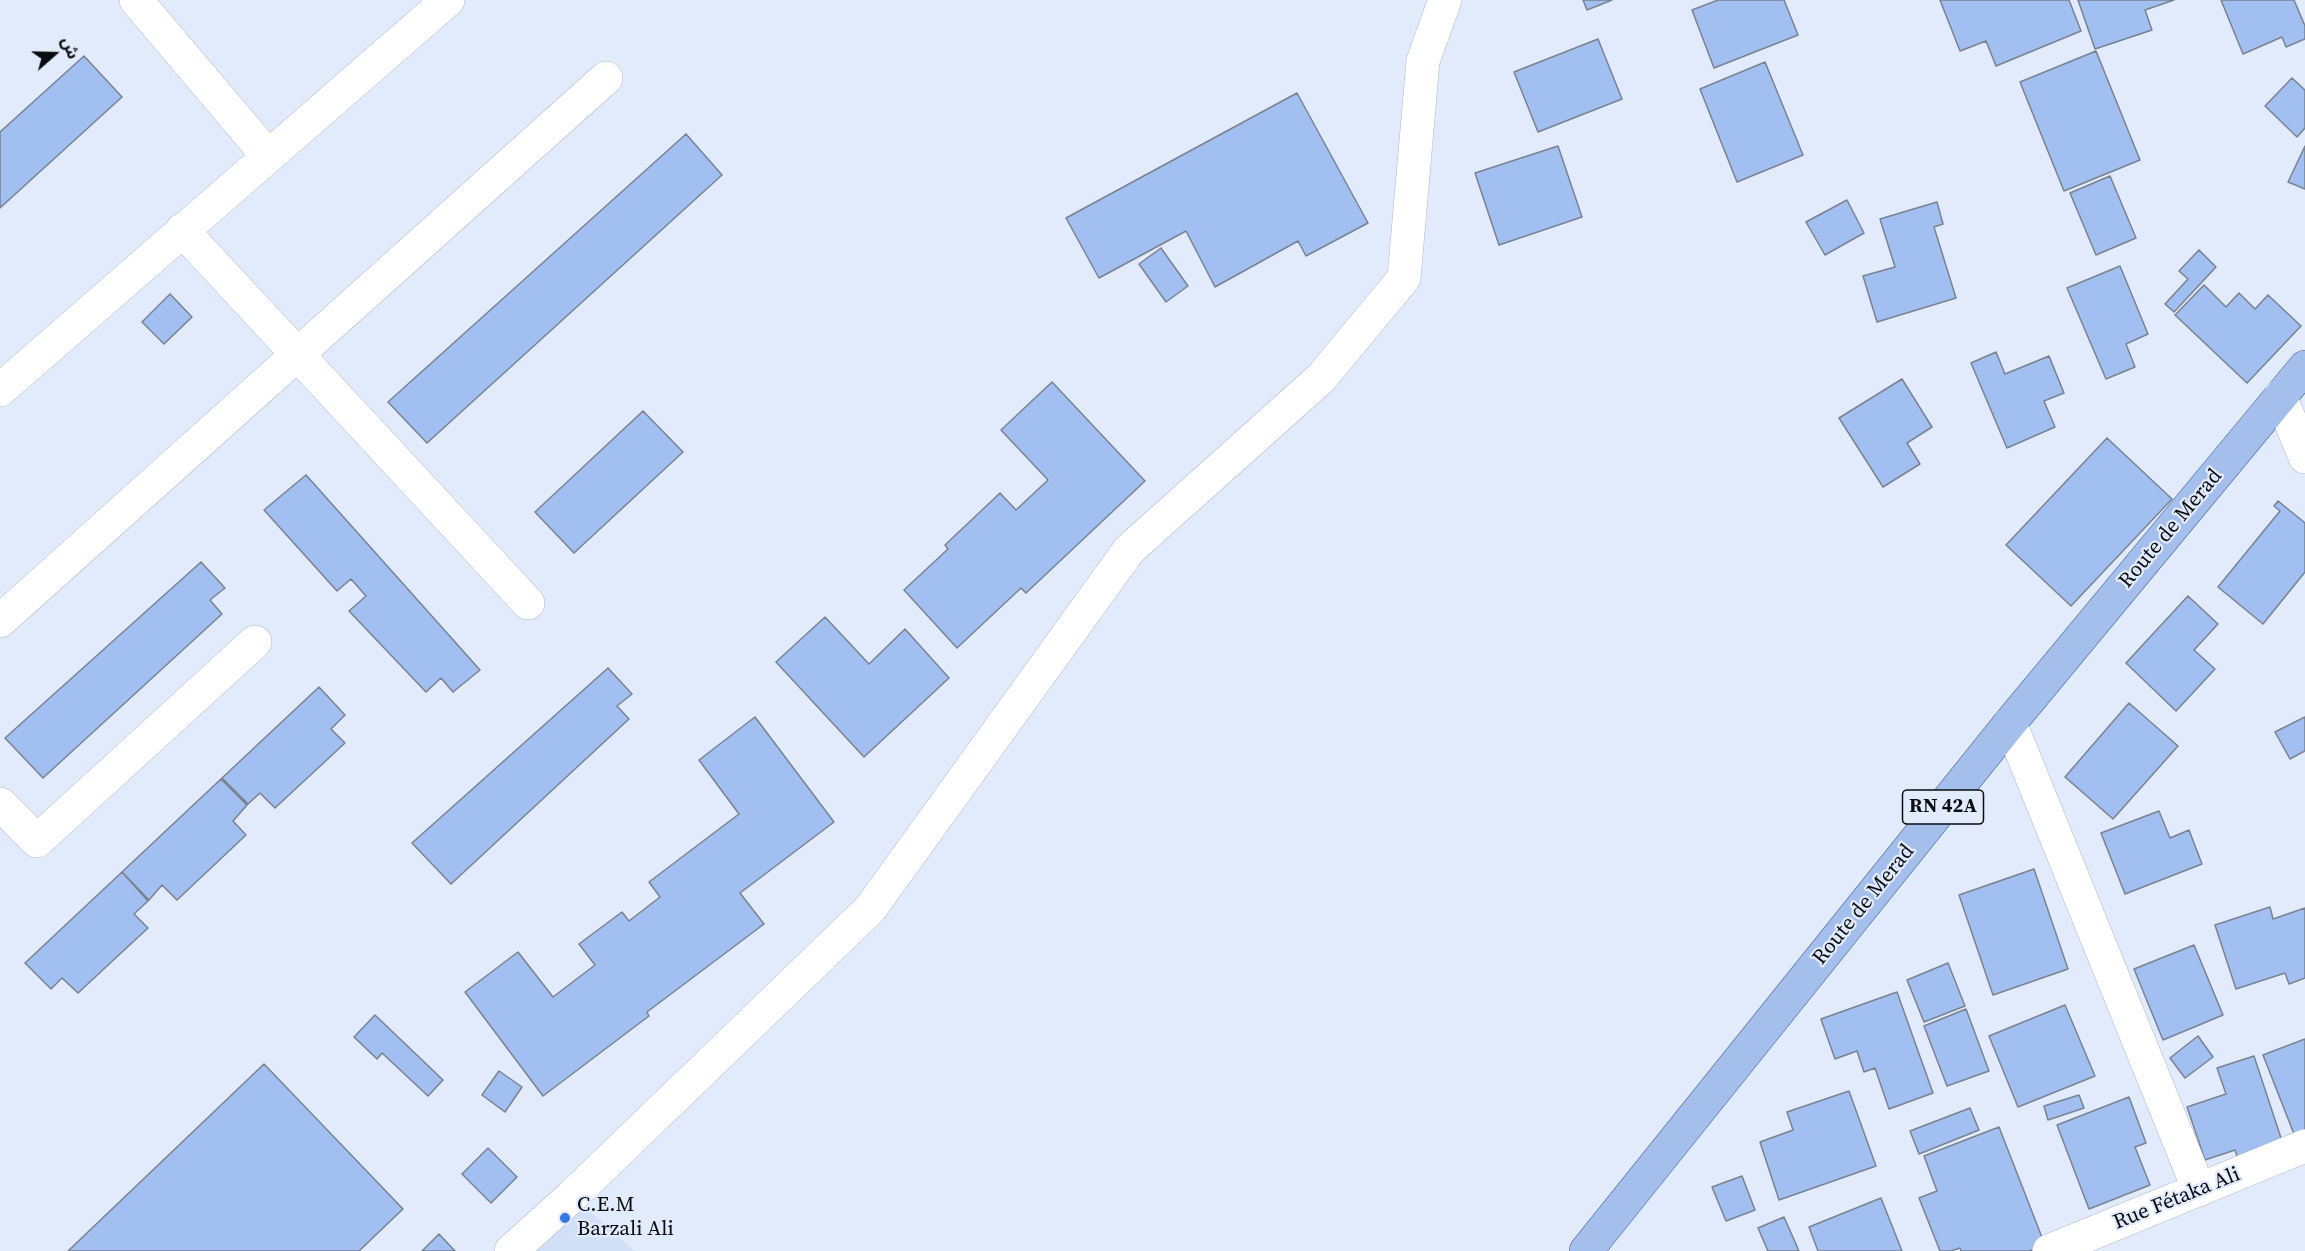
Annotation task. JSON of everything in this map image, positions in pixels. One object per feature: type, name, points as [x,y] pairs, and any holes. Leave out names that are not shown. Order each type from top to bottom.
[{"type":"main road","name":"Route de Merad","points":[[1586,1251],[2010,723],[2305,367]]},
{"type":"street","points":[[136,0],[268,156]]},
{"type":"street","points":[[0,390],[448,0]]},
{"type":"street","points":[[511,1251],[570,1198],[870,909],[1129,550],[1321,378],[1404,278],[1423,61],[1445,0]]},
{"type":"street","points":[[0,621],[606,78]]},
{"type":"street","points":[[182,230],[528,603]]},
{"type":"street","points":[[2280,396],[2305,457]]},
{"type":"street","points":[[0,804],[37,841],[255,642]]},
{"type":"street","points":[[2010,723],[2199,1190]]},
{"type":"street","name":"Rue Fétaka Ali","points":[[2049,1251],[2103,1241],[2199,1190],[2305,1146]]},
{"type":"shaded area","name":"C.E.M Barzali Ali","points":[[561,1186],[635,1251],[504,1251]]},
{"type":"building","points":[[1583,0],[1612,0],[1587,10]]},
{"type":"building","points":[[1718,0],[1784,0],[1798,35],[1714,68],[1692,10]]},
{"type":"building","points":[[1940,0],[2069,0],[2081,31],[1996,66],[1986,41],[1960,51]]},
{"type":"building","points":[[2078,0],[2174,0],[2145,10],[2152,30],[2095,49]]},
{"type":"building","points":[[2221,0],[2294,0],[2305,26],[2305,39],[2286,47],[2282,37],[2243,54]]},
{"type":"building","points":[[1598,39],[1622,99],[1538,132],[1514,72]]},
{"type":"building","points":[[2096,51],[2140,160],[2064,191],[2020,82]]},
{"type":"building","points":[[84,56],[122,97],[0,208],[0,132]]},
{"type":"building","points":[[1765,62],[1803,155],[1737,182],[1700,89]]},
{"type":"building","points":[[2292,78],[2305,90],[2305,128],[2297,137],[2265,106]]},
{"type":"building","points":[[1297,93],[1368,223],[1306,256],[1298,241],[1215,287],[1186,231],[1099,278],[1066,218]]},
{"type":"building","points":[[686,134],[722,175],[427,443],[388,402]]},
{"type":"building","points":[[1558,146],[1582,217],[1499,245],[1475,173]]},
{"type":"building","points":[[2305,146],[2305,189],[2288,182]]},
{"type":"building","points":[[2110,176],[2136,238],[2096,255],[2070,193]]},
{"type":"building","points":[[1847,200],[1864,233],[1825,255],[1806,222]]},
{"type":"building","points":[[1937,202],[1943,224],[1934,227],[1956,298],[1877,322],[1863,276],[1895,267],[1880,219]]},
{"type":"building","points":[[1161,248],[1188,286],[1166,302],[1139,264]]},
{"type":"building","points":[[2199,250],[2216,267],[2174,312],[2165,304],[2188,279],[2179,271]]},
{"type":"building","points":[[2120,266],[2148,334],[2126,344],[2135,367],[2106,379],[2067,288]]},
{"type":"building","points":[[2204,285],[2226,307],[2239,293],[2255,309],[2268,295],[2301,326],[2247,383],[2175,315]]},
{"type":"building","points":[[170,294],[192,317],[164,344],[142,322]]},
{"type":"building","points":[[1996,352],[2005,374],[2049,356],[2064,393],[2044,401],[2055,427],[2007,448],[1971,363]]},
{"type":"building","points":[[1902,379],[1932,427],[1907,443],[1920,464],[1883,487],[1839,418]]},
{"type":"building","points":[[1052,382],[1145,481],[1026,593],[1021,588],[957,648],[904,590],[948,549],[945,545],[1000,493],[1016,510],[1048,480],[1001,430]]},
{"type":"building","points":[[643,411],[683,452],[574,553],[535,512]]},
{"type":"building","points":[[2107,438],[2172,499],[2071,606],[2006,545]]},
{"type":"building","points":[[306,475],[480,670],[453,692],[441,678],[426,692],[349,611],[366,596],[351,579],[337,591],[264,510]]},
{"type":"building","points":[[2278,501],[2305,523],[2305,572],[2263,624],[2218,587],[2280,511],[2274,506]]},
{"type":"building","points":[[201,562],[225,588],[210,600],[222,614],[43,778],[5,738]]},
{"type":"building","points":[[2188,596],[2218,624],[2194,650],[2215,669],[2176,711],[2126,663]]},
{"type":"building","points":[[825,617],[869,664],[905,629],[949,678],[864,757],[776,662]]},
{"type":"building","points":[[608,668],[632,694],[617,706],[629,719],[451,884],[412,843]]},
{"type":"building","points":[[319,687],[345,715],[331,729],[345,743],[275,808],[260,793],[248,804],[222,778]]},
{"type":"building","points":[[2129,703],[2178,746],[2113,819],[2065,777]]},
{"type":"building","points":[[755,717],[834,822],[740,893],[764,924],[647,1012],[649,1016],[543,1096],[465,992],[518,952],[553,997],[595,965],[579,944],[622,912],[629,921],[660,897],[649,882],[739,814],[699,760]]},
{"type":"building","points":[[2305,717],[2305,751],[2290,759],[2275,732]]},
{"type":"building","points":[[221,779],[247,805],[233,821],[246,835],[177,900],[162,885],[149,900],[122,872]]},
{"type":"building","points":[[2159,811],[2170,838],[2189,830],[2202,864],[2125,894],[2101,833]]},
{"type":"building","points":[[2034,869],[2068,969],[1993,995],[1959,895]]},
{"type":"building","points":[[122,872],[148,901],[134,914],[148,928],[78,993],[62,978],[51,989],[25,963]]},
{"type":"building","points":[[2270,907],[2273,919],[2305,908],[2305,978],[2289,984],[2285,973],[2236,989],[2215,925]]},
{"type":"building","points":[[2194,945],[2223,1015],[2163,1040],[2134,969]]},
{"type":"building","points":[[1948,963],[1965,1006],[1924,1022],[1907,980]]},
{"type":"building","points":[[1897,992],[1933,1093],[1889,1109],[1875,1068],[1864,1072],[1857,1051],[1835,1059],[1821,1019]]},
{"type":"building","points":[[2065,1005],[2095,1076],[2018,1107],[1989,1036]]},
{"type":"building","points":[[1966,1009],[1989,1071],[1947,1086],[1924,1026]]},
{"type":"building","points":[[375,1015],[443,1080],[428,1096],[382,1053],[377,1059],[354,1037]]},
{"type":"building","points":[[2198,1036],[2213,1057],[2185,1078],[2170,1058]]},
{"type":"building","points":[[2305,1039],[2305,1130],[2294,1134],[2263,1055]]},
{"type":"building","points":[[2254,1056],[2283,1144],[2238,1159],[2235,1150],[2205,1160],[2187,1107],[2226,1094],[2217,1068]]},
{"type":"building","points":[[264,1064],[403,1209],[359,1251],[68,1251]]},
{"type":"building","points":[[499,1071],[522,1087],[505,1112],[482,1095]]},
{"type":"building","points":[[1849,1091],[1876,1166],[1779,1200],[1760,1142],[1793,1130],[1787,1112]]},
{"type":"building","points":[[2079,1095],[2084,1108],[2048,1120],[2044,1106]]},
{"type":"building","points":[[2129,1097],[2146,1143],[2135,1147],[2150,1185],[2089,1209],[2057,1125]]},
{"type":"building","points":[[1970,1108],[1979,1130],[1919,1154],[1910,1131]]},
{"type":"building","points":[[1999,1127],[2045,1245],[2029,1251],[1961,1251],[1960,1248],[1940,1251],[1919,1198],[1937,1191],[1924,1156]]},
{"type":"building","points":[[488,1148],[517,1177],[491,1203],[462,1174]]},
{"type":"building","points":[[1742,1176],[1755,1210],[1726,1221],[1712,1187]]},
{"type":"building","points":[[1881,1198],[1902,1251],[1818,1251],[1809,1227]]},
{"type":"building","points":[[1784,1217],[1799,1251],[1768,1251],[1758,1228]]},
{"type":"building","points":[[439,1234],[455,1251],[422,1251]]},
{"type":"place","name":"C.E.M Barzali Ali","points":[[565,1218]]}]
